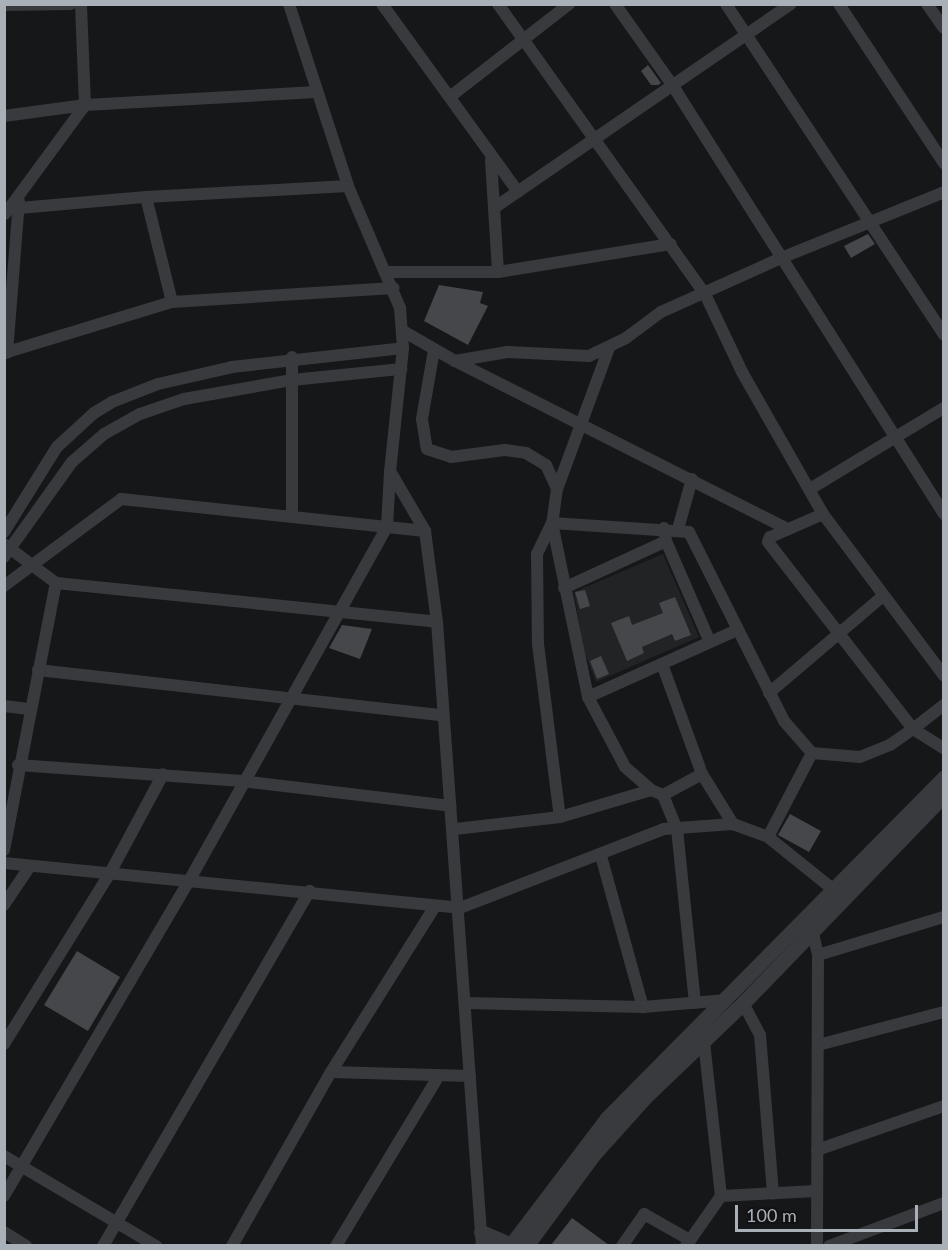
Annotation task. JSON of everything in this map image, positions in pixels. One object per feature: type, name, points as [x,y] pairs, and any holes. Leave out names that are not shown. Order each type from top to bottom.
[{"type":"street","points":[[4,5],[71,4]]},
{"type":"street","points":[[81,4],[85,105],[11,204],[8,342],[172,302],[394,288]]},
{"type":"street","points":[[4,1196],[189,881],[242,781],[387,527],[390,471],[404,331],[388,272],[348,186],[316,93],[290,4]]},
{"type":"street","points":[[382,4],[451,96],[491,160],[518,192]]},
{"type":"street","points":[[498,4],[592,141],[672,244],[705,294],[742,372],[810,489],[822,514],[944,676]]},
{"type":"street","points":[[451,96],[569,4]]},
{"type":"street","points":[[615,4],[673,86],[893,438],[944,514]]},
{"type":"street","points":[[726,4],[873,223],[944,334]]},
{"type":"street","points":[[494,208],[792,4]]},
{"type":"street","points":[[839,4],[944,163]]},
{"type":"street","points":[[927,4],[944,28]]},
{"type":"street","points":[[4,116],[85,105],[316,93]]},
{"type":"street","points":[[491,160],[498,272]]},
{"type":"street","points":[[11,204],[348,186]]},
{"type":"street","points":[[455,361],[507,352],[579,357],[609,348],[661,312],[781,258],[873,223],[944,192]]},
{"type":"street","points":[[146,197],[172,302]]},
{"type":"street","points":[[388,272],[498,272],[672,244]]},
{"type":"street","points":[[404,331],[455,361],[788,529]]},
{"type":"street","points":[[4,532],[45,461],[94,413],[135,392],[167,381],[292,357],[403,348]]},
{"type":"street","points":[[560,817],[538,644],[537,554],[552,523],[557,489],[609,348]]},
{"type":"street","points":[[434,350],[422,419],[427,449],[451,458],[505,450],[526,453],[546,465],[557,489]]},
{"type":"street","points":[[292,357],[292,517]]},
{"type":"street","points":[[401,369],[292,380],[184,399],[118,425],[72,462],[7,550],[31,563],[56,583],[437,622]]},
{"type":"street","points":[[810,489],[944,408]]},
{"type":"street","points":[[390,471],[425,531],[437,622],[441,715],[455,829],[482,1239],[516,1245]]},
{"type":"street","points":[[678,529],[692,479]]},
{"type":"street","points":[[4,586],[31,563],[121,499],[425,531]]},
{"type":"street","points":[[822,514],[770,537],[768,542],[913,729],[944,748]]},
{"type":"street","points":[[552,523],[665,534]]},
{"type":"street","points":[[552,523],[588,697],[625,767],[657,792],[677,829],[695,1003]]},
{"type":"street","points":[[564,588],[665,534],[678,529],[689,532],[735,631],[784,721],[812,753],[860,756],[890,745],[944,705]]},
{"type":"street","points":[[665,534],[710,642]]},
{"type":"street","points":[[4,850],[18,765],[56,583]]},
{"type":"street","points":[[769,693],[883,596]]},
{"type":"street","points":[[588,697],[735,631]]},
{"type":"street","points":[[662,664],[702,774],[733,824]]},
{"type":"street","points":[[38,670],[441,715]]},
{"type":"street","points":[[4,706],[29,709]]},
{"type":"street","points":[[768,837],[812,753]]},
{"type":"street","points":[[18,765],[242,781],[451,806]]},
{"type":"street","points":[[4,1044],[110,873],[163,774]]},
{"type":"street","points":[[455,829],[560,817],[657,792],[702,774]]},
{"type":"street","points":[[516,1245],[593,1155],[743,1003],[834,890],[944,778]]},
{"type":"street","points":[[516,1245],[595,1131],[727,1000],[944,795]]},
{"type":"street","points":[[4,863],[310,891],[460,908],[601,856],[664,829],[733,824],[768,837],[834,890]]},
{"type":"street","points":[[601,856],[643,1006]]},
{"type":"street","points":[[4,905],[30,866]]},
{"type":"street","points":[[103,1245],[310,891]]},
{"type":"street","points":[[232,1245],[331,1072],[435,906]]},
{"type":"street","points":[[818,955],[944,917]]},
{"type":"street","points":[[808,925],[818,955],[817,1245]]},
{"type":"street","points":[[466,1003],[643,1006],[727,1000]]},
{"type":"street","points":[[743,1003],[760,1035],[773,1193]]},
{"type":"street","points":[[818,1045],[944,1012]]},
{"type":"street","points":[[622,1245],[644,1214],[688,1243],[721,1196],[704,1042]]},
{"type":"street","points":[[331,1072],[438,1077],[470,1076]]},
{"type":"street","points":[[336,1245],[438,1077]]},
{"type":"street","points":[[817,1150],[944,1106]]},
{"type":"street","points":[[4,1156],[156,1245]]},
{"type":"street","points":[[721,1196],[817,1191]]},
{"type":"street","points":[[829,1245],[944,1203]]},
{"type":"street","points":[[4,1233],[26,1245]]},
{"type":"shaded area","points":[[663,554],[699,637],[596,682],[584,651],[574,592]]},
{"type":"building","points":[[648,65],[661,83],[658,85],[651,85],[641,71]]},
{"type":"building","points":[[868,234],[875,244],[851,258],[844,246]]},
{"type":"building","points":[[439,285],[483,292],[480,303],[488,306],[468,345],[424,321]]},
{"type":"building","points":[[585,590],[590,606],[580,609],[575,592]]},
{"type":"building","points":[[675,597],[691,635],[675,641],[672,634],[642,647],[644,653],[627,661],[611,623],[629,616],[632,625],[663,613],[659,603]]},
{"type":"building","points":[[342,625],[372,629],[360,659],[329,648]]},
{"type":"building","points":[[601,656],[609,674],[597,679],[590,661]]},
{"type":"building","points":[[790,814],[821,831],[809,852],[778,835]]},
{"type":"building","points":[[77,951],[120,977],[88,1031],[44,1005]]},
{"type":"building","points":[[572,1218],[609,1245],[551,1245]]}]
